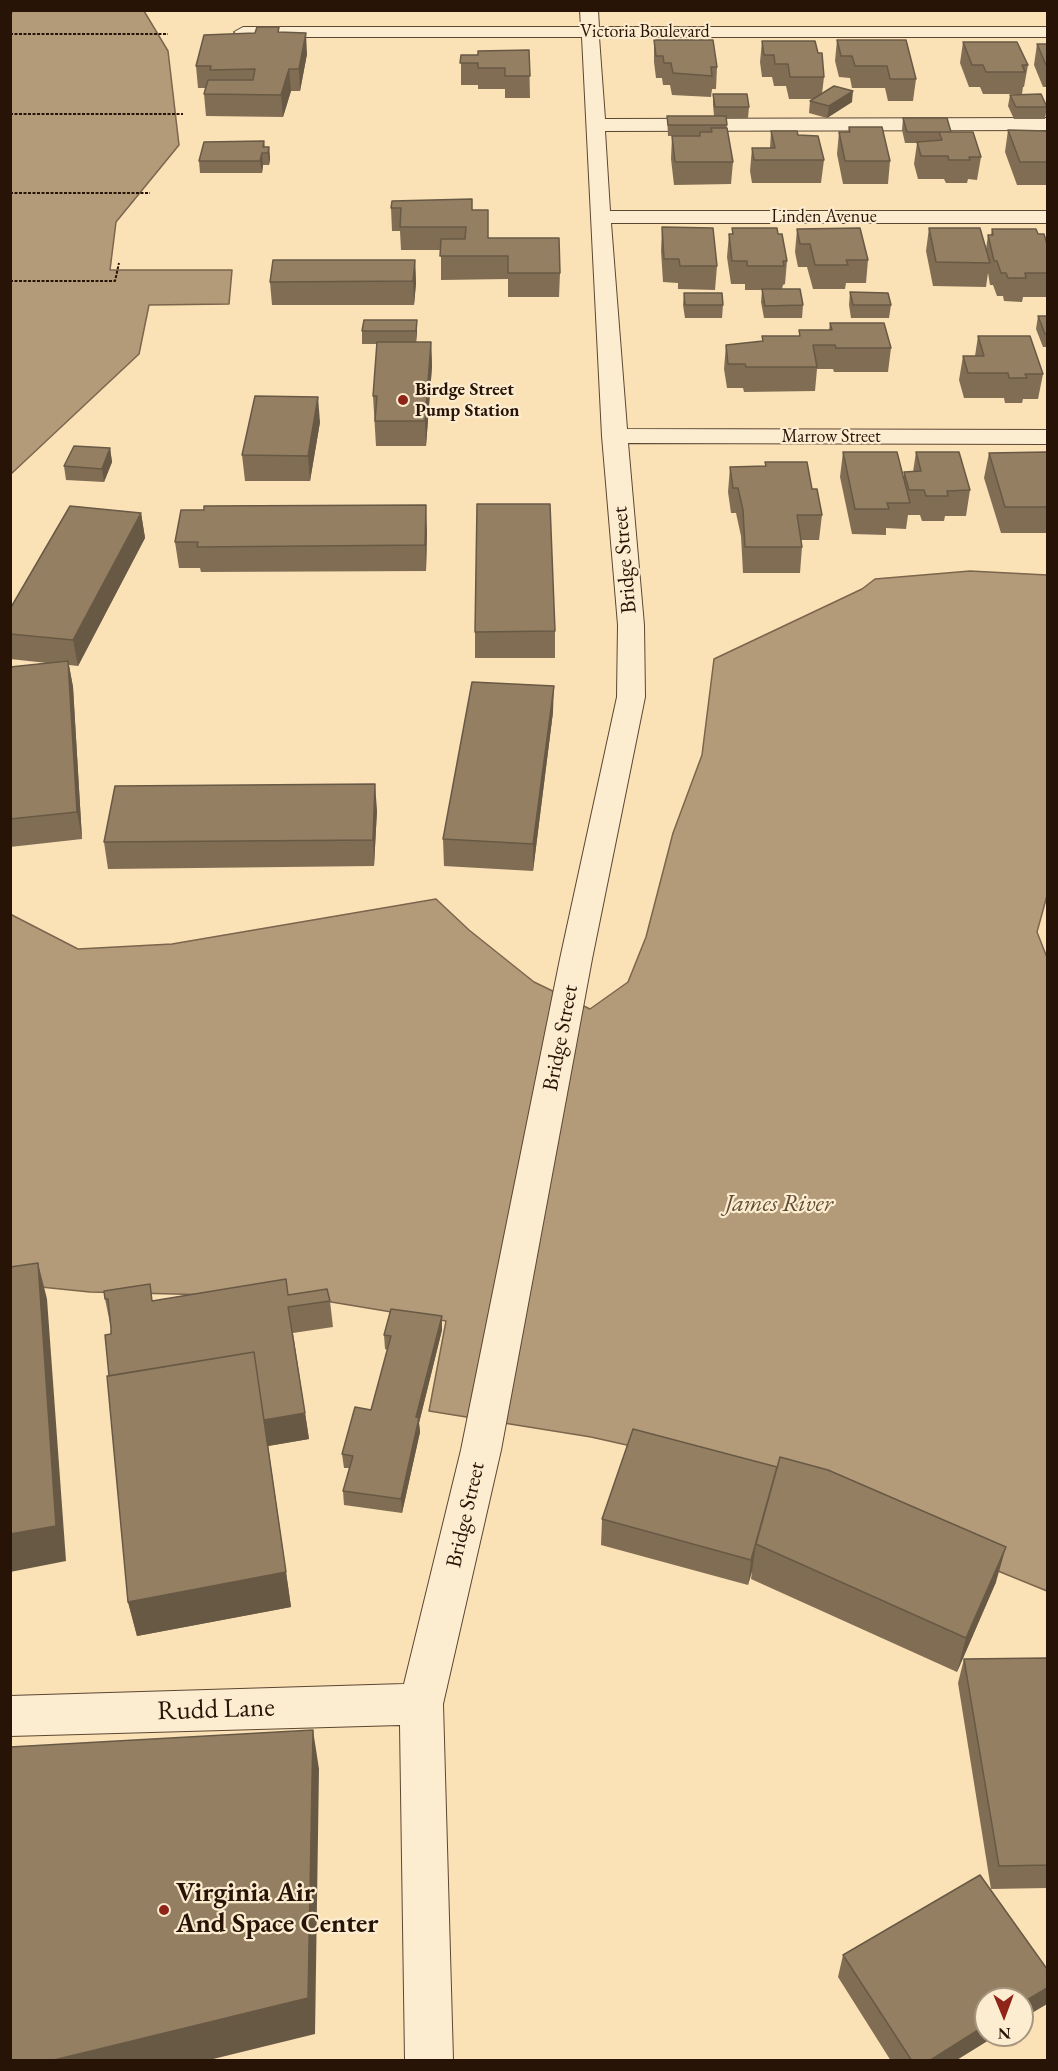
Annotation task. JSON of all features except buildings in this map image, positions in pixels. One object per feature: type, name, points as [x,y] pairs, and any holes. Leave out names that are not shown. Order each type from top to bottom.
[{"type":"street","name":"Bridge Street","points":[[429,2061],[422,1704],[481,1450],[576,959],[632,698],[631,625],[600,217],[589,10]]},
{"type":"street","name":"Victoria Boulevard","points":[[243,32],[1047,32]]},
{"type":"street","points":[[595,125],[1047,124]]},
{"type":"street","name":"Linden Avenue","points":[[600,217],[1047,217]]},
{"type":"street","name":"Marrow Street","points":[[615,436],[1047,437]]},
{"type":"street","name":"Rudd Lane","points":[[10,1716],[422,1704]]},
{"type":"path","points":[[10,16],[13,10]]},
{"type":"path","points":[[10,34],[168,34]]},
{"type":"path","points":[[10,114],[183,114]]},
{"type":"path","points":[[10,193],[150,193]]},
{"type":"path","points":[[10,281],[115,281],[119,263]]},
{"type":"water","points":[[11,10],[144,11],[168,51],[179,145],[116,222],[110,270],[232,270],[229,304],[149,305],[139,354],[11,474]]},
{"type":"water","name":"James River","points":[[970,571],[1047,575],[1048,892],[1037,932],[1048,960],[1047,1591],[765,1476],[591,1437],[429,1411],[446,1321],[301,1297],[90,1292],[11,1284],[10,914],[78,949],[172,944],[436,899],[469,930],[534,982],[590,1009],[628,982],[646,937],[673,833],[702,755],[714,659],[862,589],[875,579]]},
{"type":"place","name":"Birdge Street Pump Station","points":[[403,400]]},
{"type":"place","name":"Virginia Air And Space Center","points":[[164,1910]]}]
